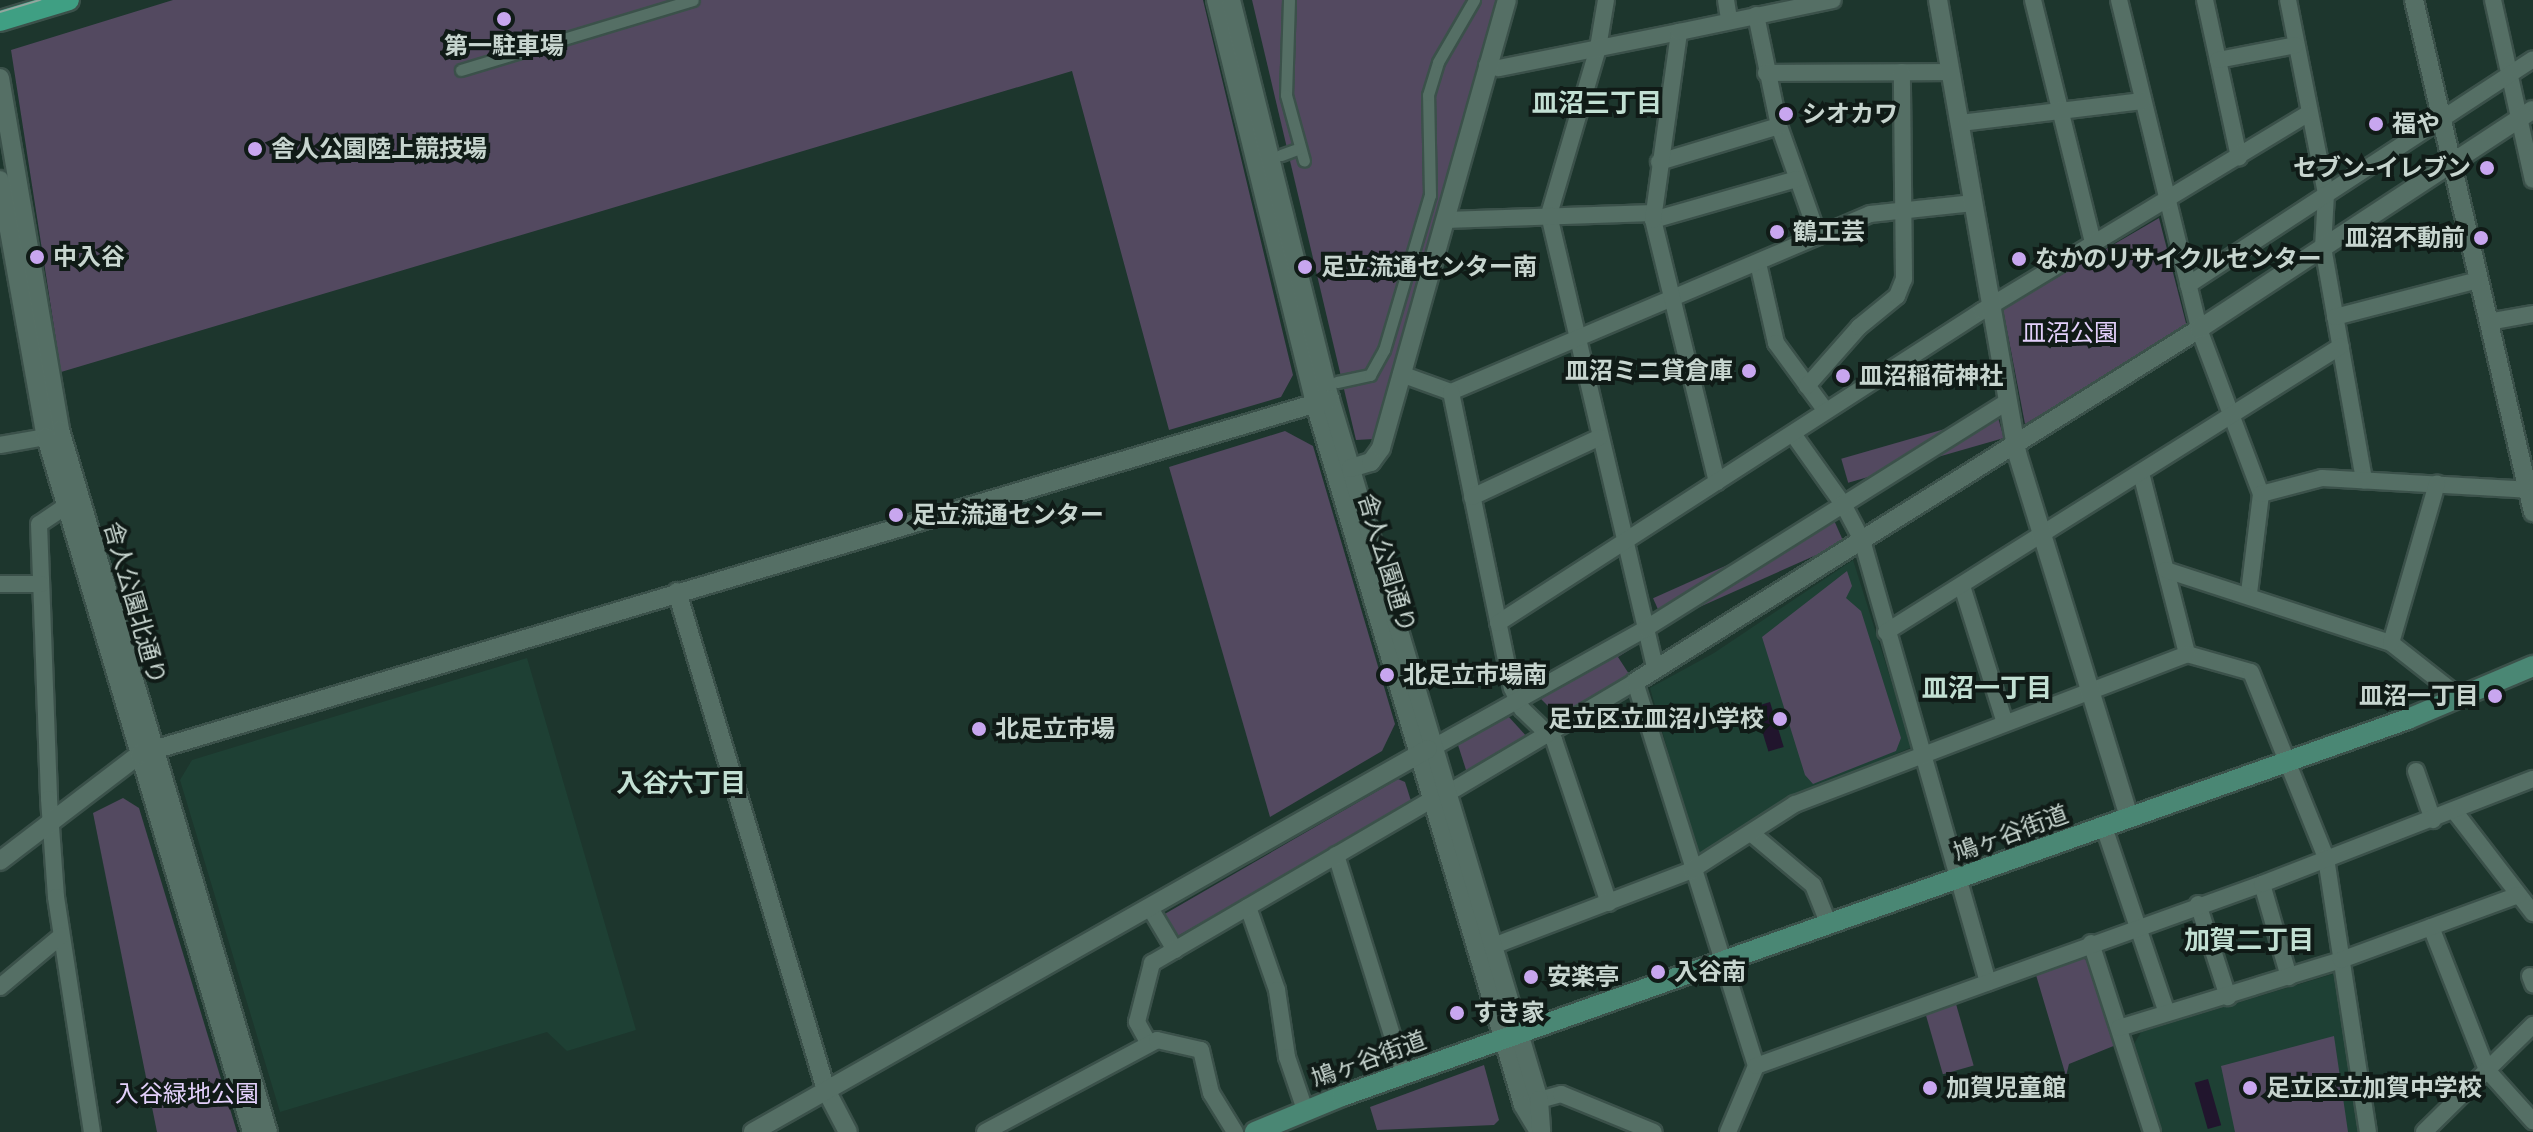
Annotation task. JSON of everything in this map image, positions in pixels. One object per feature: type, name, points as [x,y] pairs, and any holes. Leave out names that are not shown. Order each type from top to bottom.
[{"type":"main road","points":[[0,21],[69,0]]},
{"type":"main road","name":"鳩ヶ谷街道","points":[[1255,1132],[1404,1073],[2286,762],[2461,698],[2533,666]]},
{"type":"main road","name":"鳩ヶ谷街道","points":[[1288,1132],[1511,1037]]},
{"type":"street","points":[[461,70],[693,0]]},
{"type":"street","name":"舎人公園通り","points":[[1216,0],[1426,749],[1511,1037],[1539,1100],[1540,1132]]},
{"type":"street","name":"舎人公園通り","points":[[1231,0],[1327,395],[1351,468],[1426,749]]},
{"type":"street","points":[[1289,0],[1286,95],[1304,161]]},
{"type":"street","points":[[1351,468],[1377,456],[1401,374],[1436,217],[1428,95],[1438,62],[1474,0]]},
{"type":"street","points":[[0,861],[147,752],[1327,395],[1376,369],[1436,217],[1507,0]]},
{"type":"street","points":[[1606,0],[1598,48],[1549,215],[1656,670]]},
{"type":"street","points":[[1726,0],[1729,20]]},
{"type":"street","points":[[1938,0],[2015,444],[2129,818]]},
{"type":"street","points":[[2033,0],[2094,247]]},
{"type":"street","points":[[2205,0],[2239,157]]},
{"type":"street","points":[[2288,0],[2326,194],[2323,247],[2364,480]]},
{"type":"street","points":[[2414,0],[2533,512]]},
{"type":"street","points":[[2493,0],[2510,74],[2526,115],[2533,180]]},
{"type":"street","points":[[1487,65],[1499,68],[1826,1]]},
{"type":"street","points":[[2123,1],[2143,101],[2199,329],[2261,494],[2249,593]]},
{"type":"street","points":[[1756,15],[1779,126],[1818,236]]},
{"type":"street","points":[[1679,32],[1659,162],[1654,217],[1717,482]]},
{"type":"street","points":[[2218,60],[2296,45]]},
{"type":"street","points":[[2188,285],[2533,59]]},
{"type":"street","points":[[1807,386],[1859,327],[1897,296],[1904,279],[1900,211],[1902,72]]},
{"type":"street","points":[[1766,73],[1951,72]]},
{"type":"street","name":"舎人公園北通り","points":[[0,78],[53,400],[252,1132]]},
{"type":"street","points":[[1960,123],[2143,101]]},
{"type":"street","points":[[1498,623],[1826,411],[2309,113]]},
{"type":"street","points":[[1148,1042],[1137,1022],[1152,963],[1656,670],[2199,329],[2526,115]]},
{"type":"street","points":[[1659,162],[1779,126]]},
{"type":"street","points":[[1281,155],[1300,148]]},
{"type":"street","points":[[1436,217],[1654,217],[1797,179]]},
{"type":"street","name":"舎人公園北通り","points":[[0,180],[46,437],[268,1132]]},
{"type":"street","points":[[1401,374],[1451,392],[1870,214],[1973,203]]},
{"type":"street","points":[[1758,263],[1776,343],[1826,411]]},
{"type":"street","points":[[2335,317],[2478,280]]},
{"type":"street","points":[[2488,322],[2533,314]]},
{"type":"street","points":[[1886,632],[2341,346]]},
{"type":"street","points":[[1451,392],[1498,623],[1519,703],[1550,733],[1609,903]]},
{"type":"street","points":[[753,1132],[1426,749],[1519,703],[1645,629],[2007,402]]},
{"type":"street","points":[[1793,434],[1843,504],[1862,540],[1988,982]]},
{"type":"street","points":[[0,445],[46,437]]},
{"type":"street","points":[[1472,497],[1600,437]]},
{"type":"street","points":[[2141,473],[2187,654]]},
{"type":"street","points":[[2261,494],[2322,478],[2528,490]]},
{"type":"street","points":[[2391,643],[2437,484]]},
{"type":"street","points":[[66,506],[39,524],[50,823],[61,936],[92,1132]]},
{"type":"street","points":[[2166,570],[2249,593],[2391,643],[2461,698]]},
{"type":"street","points":[[0,584],[41,584]]},
{"type":"street","points":[[1962,586],[2005,723]]},
{"type":"street","points":[[677,592],[826,1090],[848,1132]]},
{"type":"street","points":[[1493,946],[1692,870],[1795,804],[2187,654],[2251,672],[2326,858],[2368,1132]]},
{"type":"street","points":[[1635,682],[1756,1066],[1728,1132]]},
{"type":"street","points":[[2416,771],[2433,820]]},
{"type":"street","points":[[1756,1066],[2198,904],[2262,884],[2455,812],[2533,779]]},
{"type":"street","name":"舎人公園通り","points":[[1440,796],[1493,946],[1523,1105],[1540,1132]]},
{"type":"street","points":[[2455,812],[2533,913]]},
{"type":"street","points":[[2104,827],[2167,1013]]},
{"type":"street","points":[[1751,833],[1813,885],[1829,925]]},
{"type":"street","points":[[1336,855],[1404,1073]]},
{"type":"street","points":[[2262,884],[2289,977]]},
{"type":"street","points":[[2119,1028],[2341,960],[2519,895]]},
{"type":"street","points":[[2198,904],[2228,997]]},
{"type":"street","points":[[1248,907],[1277,990],[1287,1057],[1305,1110]]},
{"type":"street","points":[[1150,908],[1175,950]]},
{"type":"street","points":[[2431,927],[2487,1070],[2533,1121]]},
{"type":"street","points":[[0,987],[61,936]]},
{"type":"street","points":[[2091,943],[2152,1132]]},
{"type":"street","points":[[2424,1132],[2487,1070],[2529,1036]]},
{"type":"street","points":[[985,1132],[1148,1042],[1201,1050],[1211,1093],[1235,1132]]},
{"type":"street","points":[[1539,1100],[1561,1094],[1654,1132]]},
{"type":"shaded area","name":"足立区立皿沼小学校","points":[[1853,560],[1912,747],[1768,809],[1698,857],[1650,688],[1714,653]]},
{"type":"shaded area","points":[[527,658],[636,1030],[567,1051],[547,1032],[280,1112],[180,780],[192,760]]},
{"type":"shaded area","points":[[1770,702],[1784,747],[1768,752],[1755,707]]},
{"type":"shaded area","name":"足立区立加賀中学校","points":[[2333,974],[2337,977],[2359,1132],[2162,1132],[2134,1044],[2141,1032]]},
{"type":"shaded area","points":[[2208,1079],[2221,1125],[2208,1129],[2195,1083]]},
{"type":"green space","points":[[173,0],[1203,0],[1293,375],[1281,397],[1169,430],[1072,71],[61,372],[11,50]]},
{"type":"green space","points":[[1252,0],[1496,0],[1374,439],[1356,440]]},
{"type":"green space","name":"皿沼公園","points":[[2159,218],[2187,327],[2025,424],[2003,309]]},
{"type":"green space","points":[[1997,414],[2004,438],[1848,483],[1841,459]]},
{"type":"green space","points":[[1285,431],[1313,446],[1395,724],[1382,751],[1270,817],[1169,467]]},
{"type":"green space","points":[[1833,518],[1844,543],[1664,623],[1653,598]]},
{"type":"green space","points":[[1847,571],[1852,586],[1846,598],[1861,611],[1901,738],[1896,751],[1813,784],[1805,775],[1762,637]]},
{"type":"green space","points":[[1639,639],[1642,642],[1618,657],[1629,674],[1648,667],[1561,719],[1539,697]]},
{"type":"green space","points":[[1508,716],[1528,738],[1467,773],[1458,745]]},
{"type":"green space","points":[[1398,779],[1405,782],[1412,804],[1176,937],[1163,915]]},
{"type":"green space","name":"入谷緑地公園","points":[[123,798],[139,808],[237,1132],[157,1132],[93,813]]},
{"type":"green space","points":[[2082,958],[2089,961],[2116,1045],[2069,1064],[2066,1076],[2036,975]]},
{"type":"green space","points":[[1956,1004],[1974,1066],[1943,1074],[1925,1013]]},
{"type":"green space","points":[[2334,1036],[2348,1132],[2235,1132],[2221,1066]]},
{"type":"green space","points":[[1484,1065],[1499,1120],[1494,1125],[1377,1130],[1370,1107]]},
{"type":"tram line","points":[[0,12],[40,0]]},
{"type":"place","name":"第一駐車場","points":[[504,19]]},
{"type":"place","name":"シオカワ","points":[[1786,114]]},
{"type":"place","name":"福や","points":[[2376,124]]},
{"type":"place","name":"舎人公園陸上競技場","points":[[255,149]]},
{"type":"place","name":"セブン-イレブン","points":[[2487,168]]},
{"type":"place","name":"鶴工芸","points":[[1777,232]]},
{"type":"place","name":"皿沼不動前","points":[[2481,238]]},
{"type":"place","name":"中入谷","points":[[37,257]]},
{"type":"place","name":"なかのリサイクルセンター","points":[[2019,259]]},
{"type":"place","name":"足立流通センター南","points":[[1305,267]]},
{"type":"place","name":"皿沼ミニ貸倉庫","points":[[1749,371]]},
{"type":"place","name":"皿沼稲荷神社","points":[[1843,376]]},
{"type":"place","name":"足立流通センター","points":[[896,515]]},
{"type":"place","name":"北足立市場南","points":[[1387,675]]},
{"type":"place","name":"皿沼一丁目","points":[[2495,696]]},
{"type":"place","name":"足立区立皿沼小学校","points":[[1780,719]]},
{"type":"place","name":"北足立市場","points":[[979,729]]},
{"type":"place","name":"入谷南","points":[[1658,972]]},
{"type":"place","name":"安楽亭","points":[[1531,977]]},
{"type":"place","name":"すき家","points":[[1457,1013]]},
{"type":"place","name":"加賀児童館","points":[[1930,1088]]},
{"type":"place","name":"足立区立加賀中学校","points":[[2250,1088]]},
{"type":"district","name":"皿沼三丁目","points":[[1597,104]]},
{"type":"district","name":"皿沼一丁目","points":[[1987,689]]},
{"type":"district","name":"入谷六丁目","points":[[681,784]]},
{"type":"district","name":"加賀二丁目","points":[[2249,941]]}]
